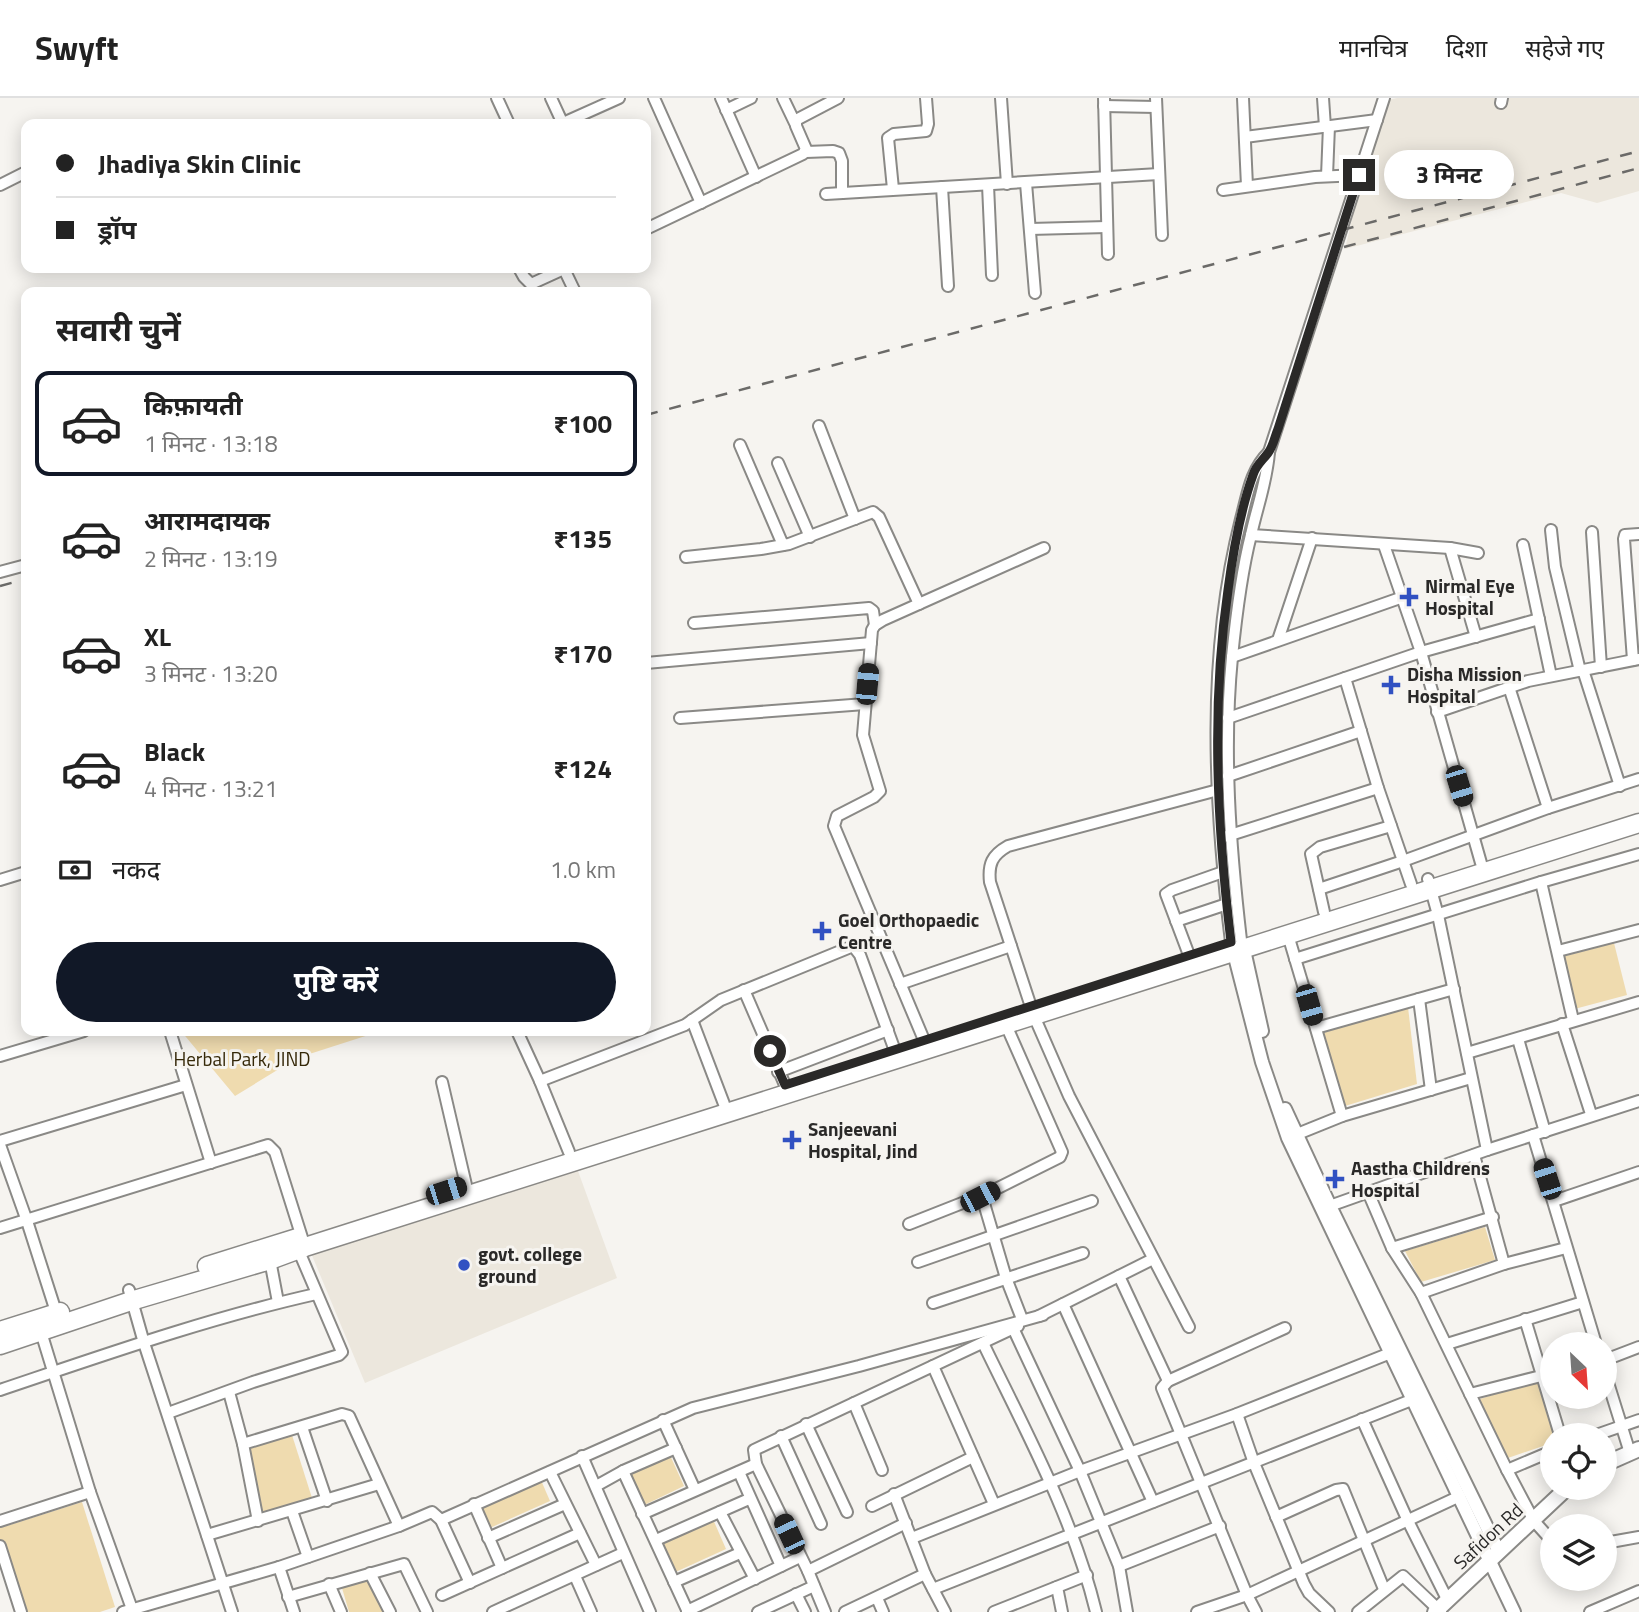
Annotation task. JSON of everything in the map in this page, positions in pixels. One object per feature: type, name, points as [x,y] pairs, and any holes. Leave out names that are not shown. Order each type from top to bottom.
[{"type":"highway","points":[[0,1331],[58,1319],[896,1055],[1006,1025],[1032,1011],[1189,956],[1288,935],[1481,863],[1639,811]]},
{"type":"highway","points":[[130,1295],[270,1260],[302,1244],[466,1185],[724,1104],[782,1078],[896,1055],[924,1041],[1032,1011],[1237,946],[1324,912],[1639,823]]},
{"type":"highway","points":[[0,1345],[41,1332],[58,1319]]},
{"type":"main road","points":[[1617,1459],[1634,1451]]},
{"type":"main road","name":"Safidon Rd","points":[[1440,1608],[1555,1500]]},
{"type":"street","points":[[497,98],[507,119]]},
{"type":"street","points":[[551,98],[560,119]]},
{"type":"street","points":[[573,119],[619,98]]},
{"type":"street","points":[[654,98],[701,203]]},
{"type":"street","points":[[721,98],[756,177]]},
{"type":"street","points":[[726,110],[751,98]]},
{"type":"street","points":[[783,98],[806,152]]},
{"type":"street","points":[[893,189],[888,138],[894,134],[926,131],[926,98]]},
{"type":"street","points":[[1001,98],[1007,184]]},
{"type":"street","points":[[1243,98],[1247,186]]},
{"type":"street","points":[[1323,98],[1327,126],[1327,176]]},
{"type":"street","points":[[1384,98],[1269,452],[1267,478],[1251,535],[1232,657],[1223,872],[1237,946],[1292,1136],[1495,1556],[1511,1611]]},
{"type":"street","points":[[795,123],[799,117],[834,99]]},
{"type":"street","points":[[1108,254],[1104,102],[1156,103],[1162,235]]},
{"type":"street","points":[[1245,137],[1377,120]]},
{"type":"street","points":[[651,227],[806,152],[839,153],[842,161],[842,193]]},
{"type":"street","points":[[826,194],[1159,174]]},
{"type":"street","points":[[0,186],[21,175]]},
{"type":"street","points":[[1223,190],[1327,176],[1359,175]]},
{"type":"street","points":[[1026,183],[1035,293]]},
{"type":"street","points":[[988,185],[992,275]]},
{"type":"street","points":[[942,187],[948,286]]},
{"type":"street","points":[[1030,229],[1107,227]]},
{"type":"street","points":[[530,287],[531,284],[554,273]]},
{"type":"street","points":[[819,426],[855,519]]},
{"type":"street","points":[[740,446],[783,545]]},
{"type":"street","points":[[1237,946],[1218,790],[1217,711],[1225,611],[1233,553],[1252,476],[1258,463],[1269,452]]},
{"type":"street","points":[[778,463],[810,537]]},
{"type":"street","points":[[686,557],[783,545],[873,512],[877,513],[919,604]]},
{"type":"street","points":[[1551,530],[1555,567],[1581,670],[1620,786]]},
{"type":"street","points":[[1592,532],[1601,667]]},
{"type":"street","points":[[1437,712],[1509,687],[1551,676],[1636,660],[1624,539],[1628,534],[1639,534]]},
{"type":"street","points":[[1251,535],[1450,548],[1478,553]]},
{"type":"street","points":[[1278,640],[1312,538]]},
{"type":"street","points":[[1384,545],[1421,652],[1481,863]]},
{"type":"street","points":[[1523,545],[1551,676]]},
{"type":"street","points":[[875,625],[1044,548]]},
{"type":"street","points":[[1450,548],[1476,636]]},
{"type":"street","points":[[0,572],[21,566]]},
{"type":"street","points":[[1232,657],[1403,597]]},
{"type":"street","points":[[694,623],[869,608],[873,611],[875,625],[871,643],[863,741],[880,791],[874,797],[836,816],[834,825],[924,1041]]},
{"type":"street","points":[[1225,611],[1239,611]]},
{"type":"street","points":[[1228,718],[1421,652],[1539,620]]},
{"type":"street","points":[[651,663],[871,643]]},
{"type":"street","points":[[1345,678],[1403,861],[1424,884],[1438,915],[1487,1150]]},
{"type":"street","points":[[1509,687],[1548,808]]},
{"type":"street","points":[[680,719],[865,705]]},
{"type":"street","points":[[1228,776],[1361,731]]},
{"type":"street","points":[[1318,889],[1639,779]]},
{"type":"street","points":[[1225,837],[1378,788]]},
{"type":"street","points":[[1189,1327],[1069,1096],[1032,1011],[990,882],[991,860],[998,851],[1009,846],[1218,790]]},
{"type":"street","points":[[1324,912],[1311,859],[1314,850],[1391,826]]},
{"type":"street","points":[[1295,959],[1639,854]]},
{"type":"street","points":[[1189,956],[1167,897],[1168,892],[1223,872]]},
{"type":"street","points":[[0,878],[21,873]]},
{"type":"street","points":[[1541,882],[1558,951],[1568,1022],[1591,1114]]},
{"type":"street","points":[[1176,921],[1227,904]]},
{"type":"street","points":[[1558,951],[1639,930]]},
{"type":"street","points":[[1288,935],[1342,1116]]},
{"type":"street","points":[[540,1080],[692,1020],[715,1004],[744,990],[853,946],[860,955],[896,1055]]},
{"type":"street","points":[[900,984],[1011,946]]},
{"type":"street","points":[[1316,1028],[1454,989]]},
{"type":"street","points":[[744,990],[782,1078],[888,1030]]},
{"type":"street","points":[[1419,999],[1431,1090]]},
{"type":"street","points":[[1467,1053],[1639,1002]]},
{"type":"street","points":[[692,1020],[724,1104]]},
{"type":"street","points":[[909,1223],[980,1197],[1060,1157],[1062,1152],[1006,1025]]},
{"type":"street","points":[[0,1056],[67,1036]]},
{"type":"street","points":[[171,1036],[211,1163]]},
{"type":"street","points":[[519,1036],[569,1152]]},
{"type":"street","points":[[1518,1039],[1545,1132]]},
{"type":"street","points":[[1292,1136],[1342,1116],[1471,1078]]},
{"type":"street","points":[[442,1082],[466,1185]]},
{"type":"street","points":[[58,1319],[0,1143],[186,1085]]},
{"type":"street","points":[[1325,1208],[1591,1114],[1639,1101]]},
{"type":"street","points":[[1533,1135],[1592,1332]]},
{"type":"street","points":[[0,1228],[260,1146],[268,1145],[273,1148],[316,1294],[342,1352],[168,1413]]},
{"type":"street","points":[[1474,1155],[1504,1264]]},
{"type":"street","points":[[1553,1201],[1639,1172]]},
{"type":"street","points":[[1368,1192],[1392,1248],[1421,1293],[1507,1470],[1540,1528]]},
{"type":"street","points":[[980,1197],[1022,1319]]},
{"type":"street","points":[[918,1262],[1092,1201]]},
{"type":"street","points":[[1392,1248],[1493,1217]]},
{"type":"street","points":[[1421,1293],[1504,1264],[1566,1248]]},
{"type":"street","points":[[933,1303],[1083,1253]]},
{"type":"street","points":[[825,1612],[756,1464],[754,1450],[1043,1315],[1153,1259]]},
{"type":"street","points":[[270,1260],[278,1302]]},
{"type":"street","points":[[1119,1276],[1168,1381]]},
{"type":"street","points":[[0,1390],[278,1302],[316,1294]]},
{"type":"street","points":[[130,1295],[232,1612]]},
{"type":"street","points":[[1447,1344],[1583,1302]]},
{"type":"street","points":[[1063,1304],[1153,1502]]},
{"type":"street","points":[[441,1520],[663,1420],[714,1402],[859,1366],[1043,1315]]},
{"type":"street","points":[[1525,1319],[1540,1372]]},
{"type":"street","points":[[1013,1328],[1080,1471],[1119,1566],[1127,1612]]},
{"type":"street","points":[[1256,1612],[1163,1392],[1164,1384],[1168,1381],[1285,1328]]},
{"type":"street","points":[[41,1332],[128,1611],[279,1567],[399,1527],[432,1512],[441,1520],[470,1583]]},
{"type":"street","points":[[983,1343],[1051,1483],[1087,1575],[1096,1612]]},
{"type":"street","points":[[1617,1355],[1639,1347]]},
{"type":"street","points":[[1396,1351],[1414,1399],[1460,1496],[1495,1556]]},
{"type":"street","points":[[912,1538],[994,1504],[1237,1414],[1396,1351]]},
{"type":"street","points":[[933,1366],[994,1504]]},
{"type":"street","points":[[1470,1394],[1540,1376]]},
{"type":"street","points":[[229,1392],[243,1444],[258,1521]]},
{"type":"street","points":[[933,1589],[1414,1399]]},
{"type":"street","points":[[855,1403],[882,1470]]},
{"type":"street","points":[[1616,1409],[1634,1451]]},
{"type":"street","points":[[243,1444],[342,1414],[349,1416],[399,1527]]},
{"type":"street","points":[[1237,1414],[1254,1464],[1298,1571],[1309,1593],[1329,1612]]},
{"type":"street","points":[[1362,1419],[1408,1521],[1440,1608]]},
{"type":"street","points":[[663,1420],[695,1490]]},
{"type":"street","points":[[1617,1427],[1639,1420]]},
{"type":"street","points":[[806,1424],[847,1512]]},
{"type":"street","points":[[302,1427],[327,1501]]},
{"type":"street","points":[[781,1436],[821,1524]]},
{"type":"street","points":[[596,1486],[622,1471],[676,1448]]},
{"type":"street","points":[[582,1456],[650,1612]]},
{"type":"street","points":[[1507,1470],[1540,1456]]},
{"type":"street","points":[[872,1506],[973,1457]]},
{"type":"street","points":[[642,1514],[756,1464]]},
{"type":"street","points":[[622,1471],[688,1611],[800,1557]]},
{"type":"street","points":[[550,1472],[596,1565]]},
{"type":"street","points":[[739,1472],[781,1566]]},
{"type":"street","points":[[207,1535],[379,1484]]},
{"type":"street","points":[[1276,1517],[1341,1488],[1348,1499],[1384,1590]]},
{"type":"street","points":[[0,1521],[90,1492]]},
{"type":"street","points":[[894,1494],[925,1574],[945,1612]]},
{"type":"street","points":[[1197,1612],[1247,1595],[1460,1496]]},
{"type":"street","points":[[656,1540],[749,1499]]},
{"type":"street","points":[[474,1504],[502,1568]]},
{"type":"street","points":[[488,1538],[565,1504]]},
{"type":"street","points":[[292,1511],[308,1557]]},
{"type":"street","points":[[720,1512],[755,1579]]},
{"type":"street","points":[[808,1571],[906,1523]]},
{"type":"street","points":[[1119,1566],[1220,1526]]},
{"type":"street","points":[[442,1595],[580,1533]]},
{"type":"street","points":[[1617,1542],[1639,1537]]},
{"type":"street","points":[[0,1546],[21,1612]]},
{"type":"street","points":[[493,1612],[623,1553]]},
{"type":"street","points":[[674,1582],[740,1553]]},
{"type":"street","points":[[288,1597],[404,1564],[427,1612]]},
{"type":"street","points":[[279,1567],[294,1612]]},
{"type":"street","points":[[370,1573],[390,1612]]},
{"type":"street","points":[[845,1612],[925,1574]]},
{"type":"street","points":[[994,1612],[1087,1575]]},
{"type":"street","points":[[575,1576],[591,1612]]},
{"type":"street","points":[[1358,1612],[1403,1576],[1440,1608]]},
{"type":"street","points":[[328,1584],[341,1612]]},
{"type":"street","points":[[758,1612],[814,1586]]},
{"type":"street","points":[[1057,1587],[1062,1612]]},
{"type":"street","points":[[1590,1612],[1639,1591]]},
{"type":"street","points":[[796,1594],[805,1612]]},
{"type":"street","points":[[877,1598],[883,1612]]},
{"type":"shaded area","points":[[1639,98],[1639,191],[1597,203],[1561,193],[1345,249],[1362,176],[1388,100]]},
{"type":"shaded area","name":"govt. college ground","points":[[578,1171],[617,1278],[365,1383],[311,1253]]},
{"type":"green space","points":[[1614,943],[1627,995],[1567,1011],[1554,959]]},
{"type":"green space","points":[[1408,1007],[1417,1084],[1345,1106],[1323,1033]]},
{"type":"green space","name":"Herbal Park, JIND","points":[[185,1036],[365,1036],[297,1058],[235,1096]]},
{"type":"green space","points":[[1485,1227],[1495,1260],[1421,1282],[1405,1251]]},
{"type":"green space","points":[[1537,1380],[1540,1409],[1546,1409],[1551,1423],[1540,1423],[1540,1447],[1505,1459],[1477,1400]]},
{"type":"green space","points":[[292,1435],[312,1498],[262,1514],[242,1450]]},
{"type":"green space","points":[[669,1453],[684,1486],[636,1509],[620,1476]]},
{"type":"green space","points":[[540,1478],[550,1501],[481,1532],[470,1509]]},
{"type":"green space","points":[[82,1502],[115,1607],[100,1612],[19,1612],[0,1552],[0,1528]]},
{"type":"green space","points":[[712,1517],[726,1549],[669,1575],[655,1543]]},
{"type":"green space","points":[[371,1579],[385,1612],[349,1612],[342,1588]]},
{"type":"railway","points":[[651,414],[1639,151]]},
{"type":"railway","points":[[1344,247],[1639,168]]},
{"type":"railway","points":[[0,586],[21,580]]},
{"type":"place","name":"Nirmal Eye Hospital","points":[[1409,597]]},
{"type":"place","name":"Disha Mission Hospital","points":[[1391,685]]},
{"type":"place","name":"Goel Orthopaedic Centre","points":[[822,931]]},
{"type":"place","name":"Sanjeevani Hospital, Jind","points":[[792,1140]]},
{"type":"place","name":"Aastha Childrens Hospital","points":[[1335,1179]]},
{"type":"place","name":"govt. college ground","points":[[464,1265]]},
{"type":"route","points":[[770,1051],[785,1085],[1231,942],[1220,837],[1217,711],[1223,624],[1233,553],[1252,476],[1258,463],[1269,452],[1278,429],[1359,175]]}]
